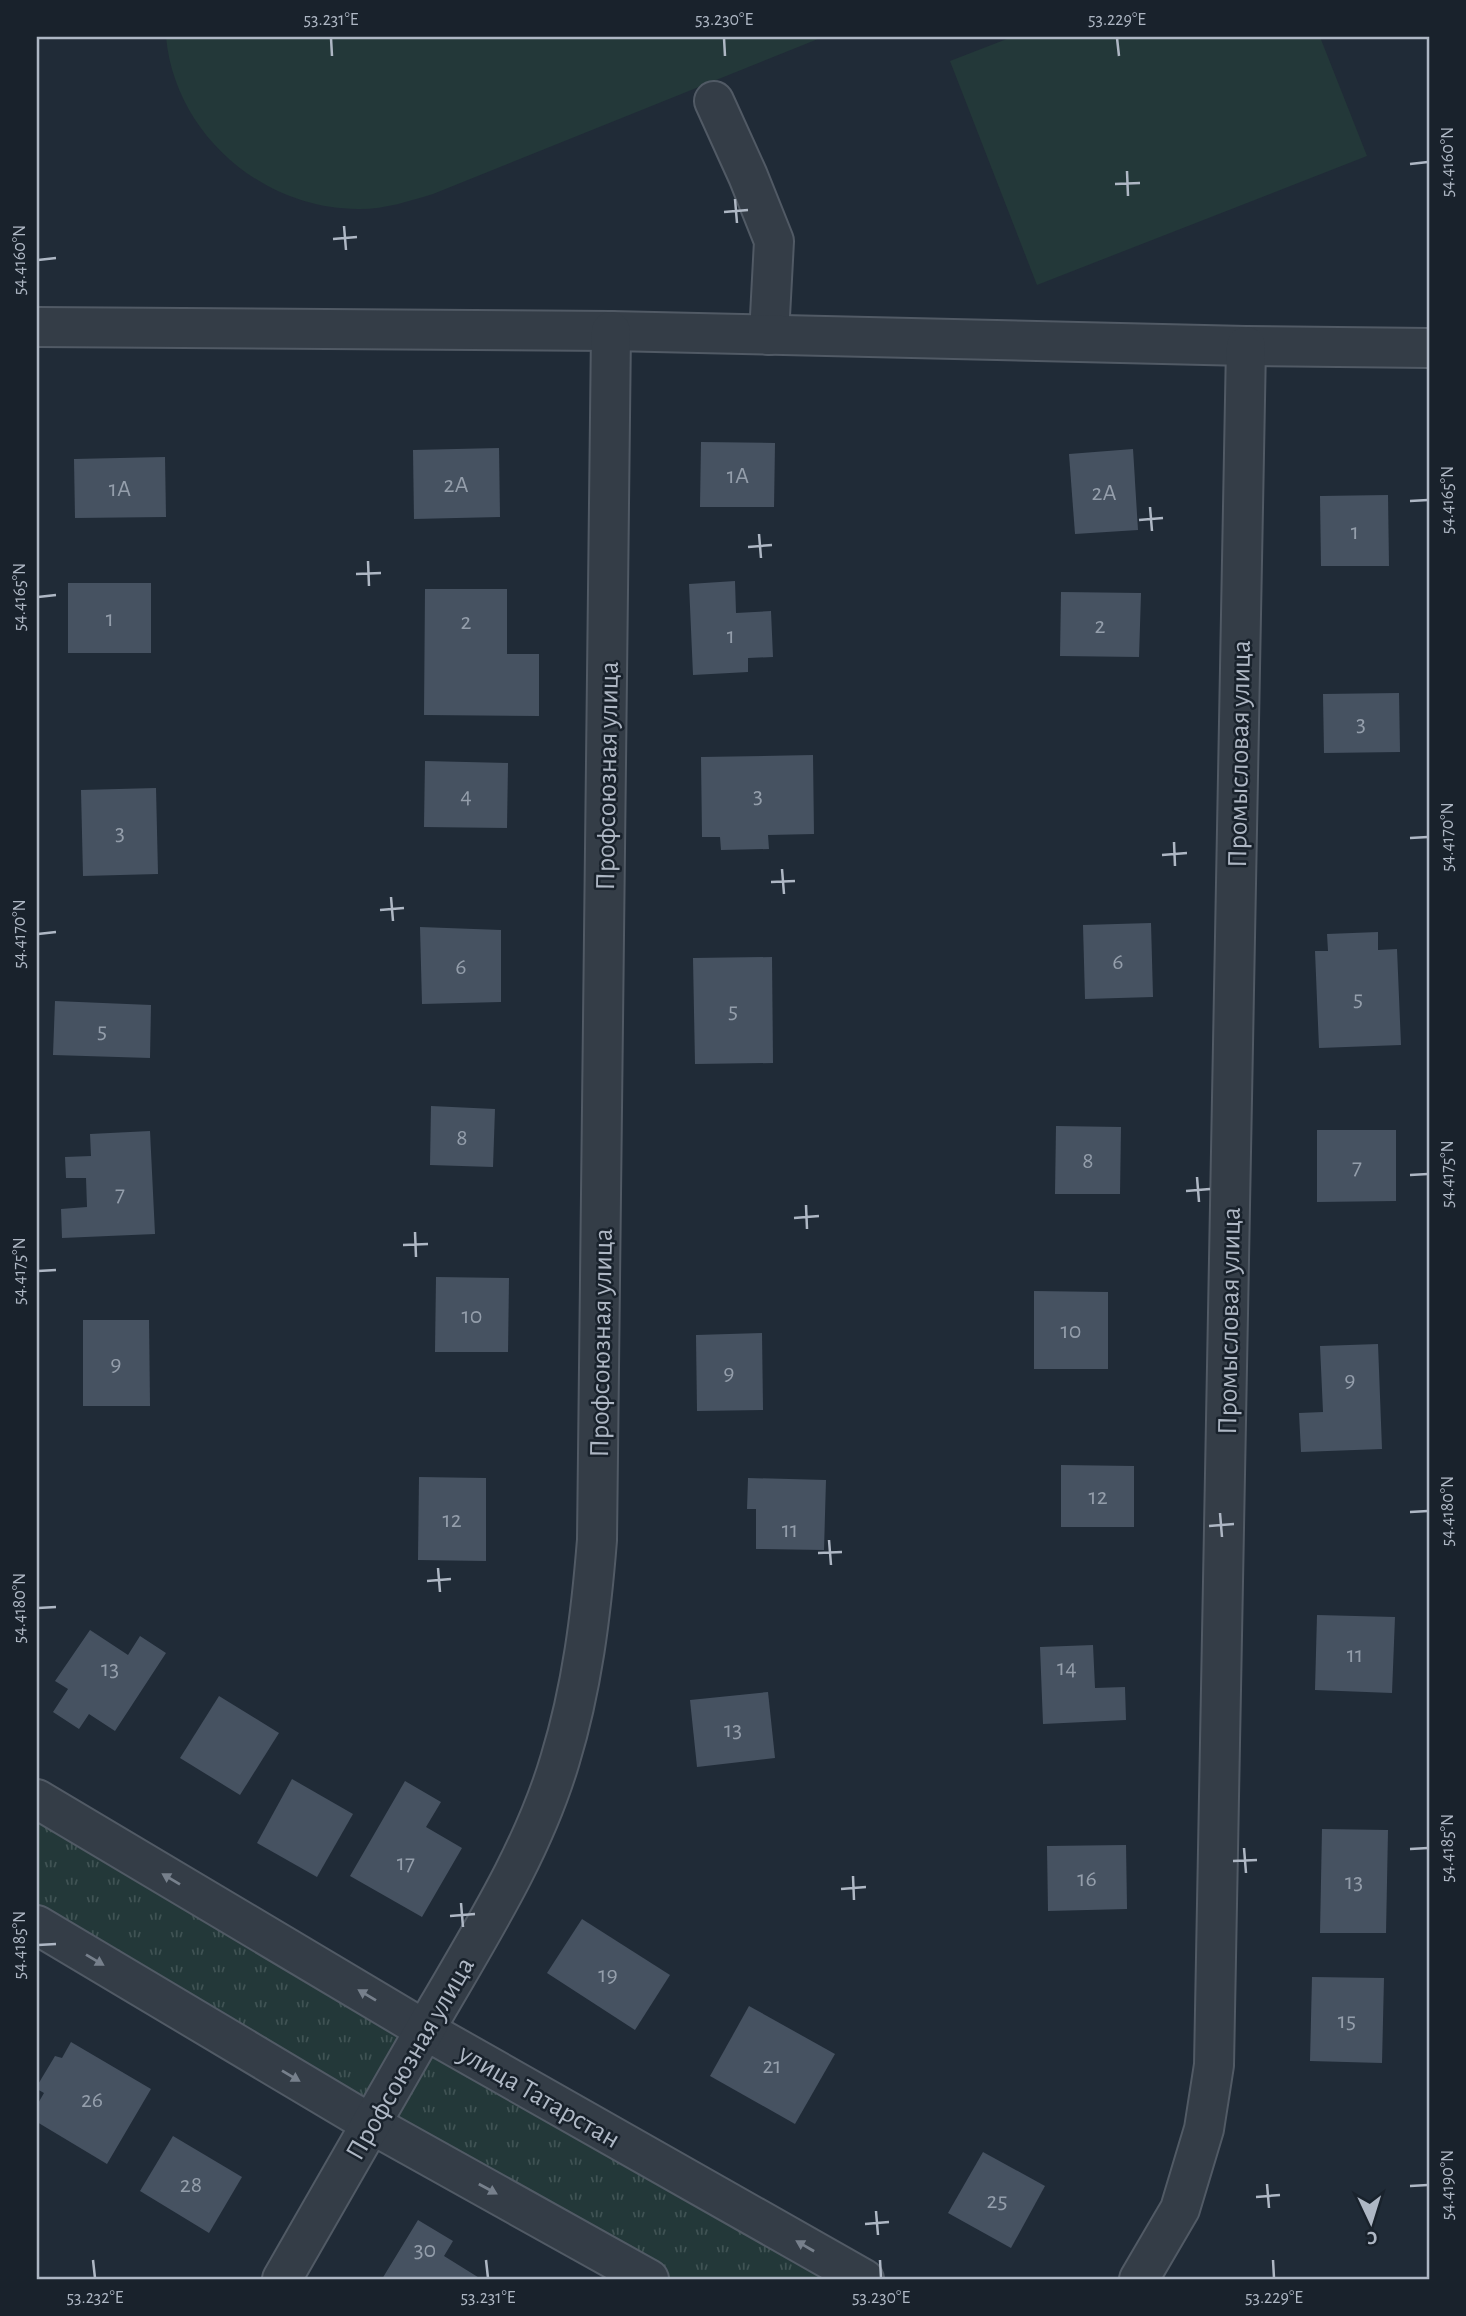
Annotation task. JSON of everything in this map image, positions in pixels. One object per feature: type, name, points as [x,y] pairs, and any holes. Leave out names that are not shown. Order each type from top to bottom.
[{"type":"street","points":[[714,101],[774,241],[769,335]]},
{"type":"street","points":[[37,327],[611,331],[1429,348]]},
{"type":"street","name":"Профсоюзная улица","points":[[282,2279],[488,1922],[534,1832],[560,1761],[576,1700],[591,1613],[597,1540],[611,331]]},
{"type":"street","name":"Промысловая улица","points":[[1139,2279],[1180,2209],[1204,2129],[1214,2065],[1246,346]]},
{"type":"street","name":"улица Татарстан","points":[[37,1799],[425,2030],[864,2279]]},
{"type":"street","points":[[37,1925],[371,2124],[649,2279]]},
{"type":"green space","points":[[166,37],[823,37],[433,194],[388,206],[360,209],[324,206],[290,196],[258,181],[230,160],[206,134],[186,105],[173,72]]},
{"type":"green space","points":[[1012,37],[1320,37],[1367,156],[1037,285],[950,61]]},
{"type":"green space","points":[[37,1804],[851,2279],[668,2279],[37,1910]]},
{"type":"building","points":[[701,442],[775,443],[774,507],[700,507]]},
{"type":"building","points":[[499,448],[500,517],[414,519],[413,450]]},
{"type":"building","points":[[1133,449],[1138,530],[1075,534],[1069,454]]},
{"type":"building","points":[[165,457],[166,517],[75,518],[74,459]]},
{"type":"building","points":[[1388,495],[1389,566],[1321,566],[1320,496]]},
{"type":"building","points":[[735,581],[736,613],[771,611],[773,657],[748,658],[748,672],[693,675],[689,584]]},
{"type":"building","points":[[68,583],[151,583],[151,653],[68,653]]},
{"type":"building","points":[[425,589],[507,589],[507,654],[539,654],[539,716],[424,715]]},
{"type":"building","points":[[1061,592],[1141,593],[1139,657],[1060,656]]},
{"type":"building","points":[[1399,693],[1400,752],[1324,753],[1323,694]]},
{"type":"building","points":[[813,755],[814,834],[768,835],[769,849],[721,850],[720,837],[702,837],[701,757]]},
{"type":"building","points":[[425,761],[508,763],[507,828],[424,827]]},
{"type":"building","points":[[156,788],[158,874],[83,876],[81,790]]},
{"type":"building","points":[[1151,923],[1153,997],[1085,999],[1083,925]]},
{"type":"building","points":[[420,927],[501,930],[501,1002],[422,1004]]},
{"type":"building","points":[[1378,932],[1378,950],[1397,949],[1401,1045],[1319,1048],[1315,951],[1328,951],[1327,934]]},
{"type":"building","points":[[772,957],[773,1063],[695,1064],[693,958]]},
{"type":"building","points":[[55,1001],[151,1005],[150,1058],[53,1055]]},
{"type":"building","points":[[431,1106],[495,1109],[493,1167],[430,1165]]},
{"type":"building","points":[[1056,1126],[1121,1127],[1120,1194],[1055,1194]]},
{"type":"building","points":[[1317,1130],[1396,1130],[1396,1201],[1317,1202]]},
{"type":"building","points":[[150,1131],[155,1234],[62,1238],[61,1209],[87,1207],[86,1178],[66,1178],[65,1157],[91,1156],[90,1134]]},
{"type":"building","points":[[436,1277],[509,1278],[508,1352],[435,1352]]},
{"type":"building","points":[[1034,1291],[1108,1292],[1108,1369],[1034,1369]]},
{"type":"building","points":[[83,1320],[149,1320],[150,1406],[83,1406]]},
{"type":"building","points":[[762,1333],[763,1410],[697,1411],[696,1335]]},
{"type":"building","points":[[1378,1344],[1382,1449],[1301,1452],[1299,1413],[1323,1412],[1320,1346]]},
{"type":"building","points":[[1061,1465],[1134,1466],[1134,1527],[1061,1527]]},
{"type":"building","points":[[419,1477],[486,1478],[486,1561],[418,1560]]},
{"type":"building","points":[[748,1478],[826,1480],[824,1550],[756,1549],[756,1509],[747,1509]]},
{"type":"building","points":[[1317,1615],[1395,1617],[1392,1693],[1315,1690]]},
{"type":"building","points":[[90,1630],[128,1655],[140,1636],[166,1653],[115,1731],[89,1714],[79,1729],[53,1712],[68,1689],[55,1681]]},
{"type":"building","points":[[1093,1645],[1095,1688],[1125,1687],[1126,1720],[1043,1724],[1040,1647]]},
{"type":"building","points":[[768,1692],[775,1758],[697,1767],[690,1700]]},
{"type":"building","points":[[219,1696],[279,1733],[240,1795],[180,1758]]},
{"type":"building","points":[[292,1779],[353,1814],[317,1877],[257,1843]]},
{"type":"building","points":[[405,1781],[441,1802],[426,1827],[462,1848],[422,1917],[350,1876]]},
{"type":"building","points":[[1322,1829],[1388,1830],[1386,1933],[1320,1933]]},
{"type":"building","points":[[1126,1845],[1127,1909],[1048,1911],[1047,1846]]},
{"type":"building","points":[[582,1919],[670,1975],[635,2030],[547,1973]]},
{"type":"building","points":[[1312,1977],[1384,1978],[1382,2063],[1310,2061]]},
{"type":"building","points":[[749,2006],[835,2054],[795,2124],[710,2076]]},
{"type":"building","points":[[71,2042],[151,2089],[107,2164],[37,2122],[37,2105],[44,2093],[37,2089],[37,2086],[55,2056],[62,2058]]},
{"type":"building","points":[[173,2136],[242,2177],[209,2233],[140,2191]]},
{"type":"building","points":[[983,2152],[1045,2186],[1011,2248],[948,2213]]},
{"type":"building","points":[[418,2220],[453,2241],[444,2256],[481,2279],[382,2279]]}]
